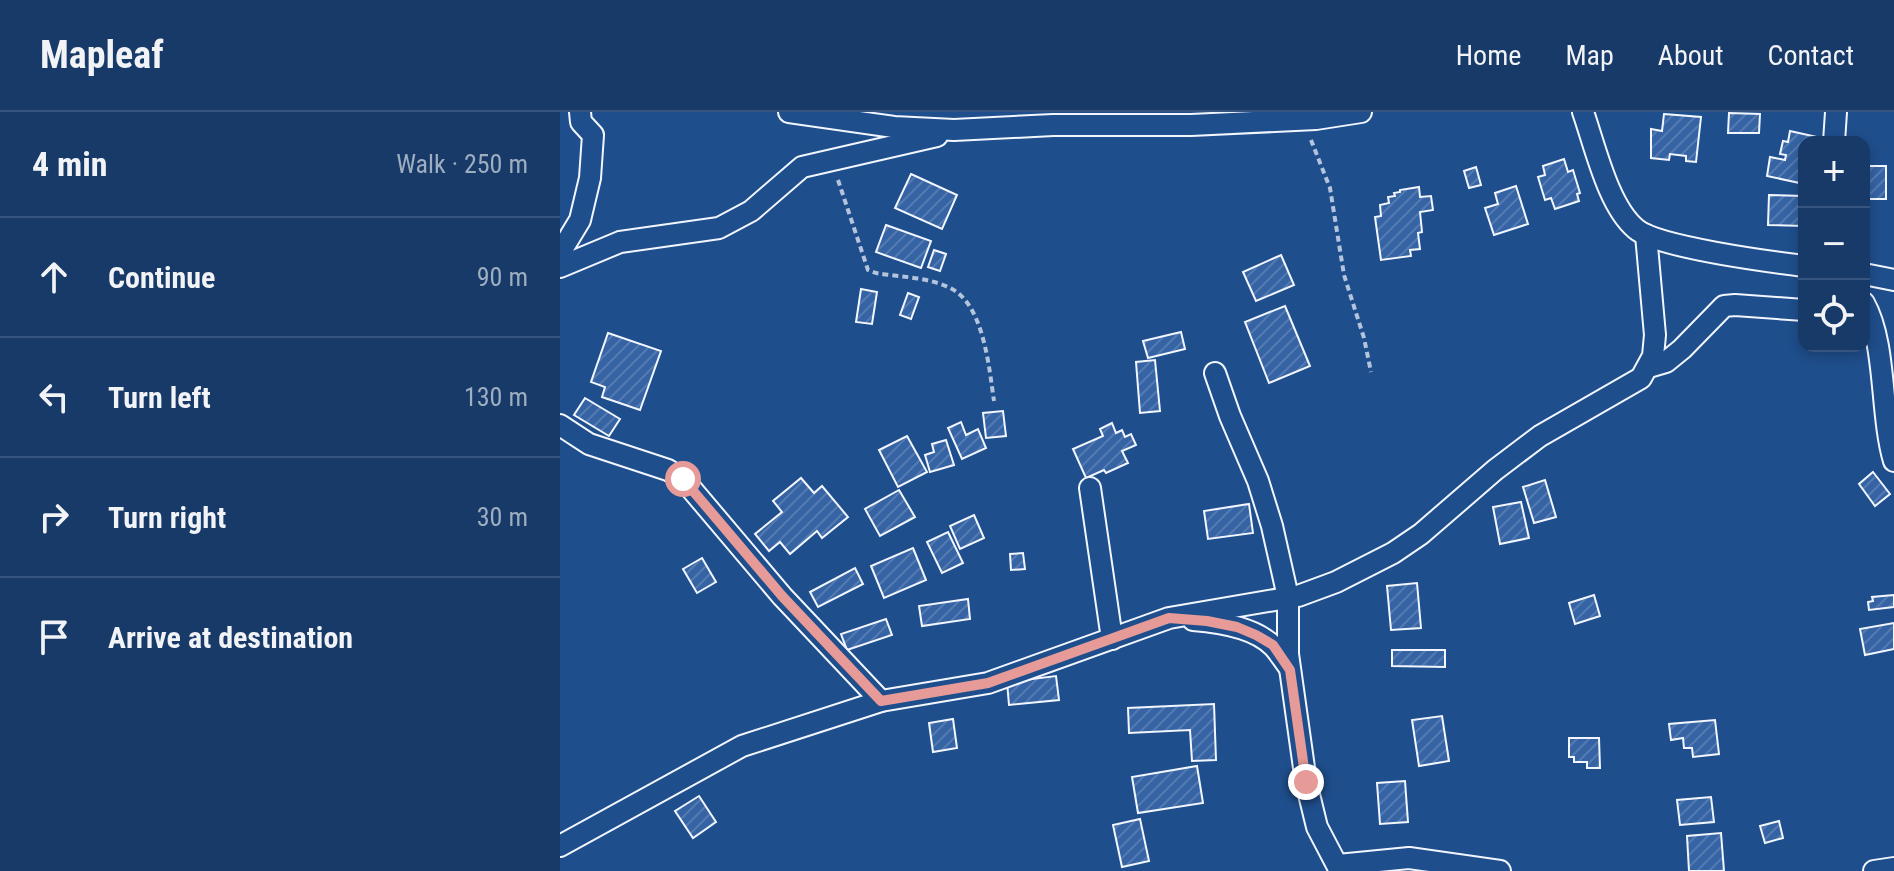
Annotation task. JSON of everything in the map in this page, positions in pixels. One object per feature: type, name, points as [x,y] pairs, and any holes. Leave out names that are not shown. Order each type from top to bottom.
[{"type":"street","points":[[560,253],[580,220],[590,178],[593,135],[581,122],[580,112]]},
{"type":"street","points":[[789,112],[894,127],[954,130],[1053,125],[1191,125],[1302,120],[1361,112]]},
{"type":"street","points":[[1583,112],[1613,197],[1635,229],[1680,244],[1798,265]]},
{"type":"street","points":[[1834,136],[1836,112]]},
{"type":"street","points":[[560,267],[620,242],[719,228],[751,211],[802,167],[926,140],[954,130]]},
{"type":"street","points":[[560,846],[742,746],[881,701],[988,683],[1169,618],[1288,597],[1336,582],[1393,553],[1421,534],[1540,436],[1641,378],[1649,367],[1655,335],[1646,235]]},
{"type":"street","points":[[1870,275],[1894,280]]},
{"type":"street","points":[[1649,367],[1666,362],[1682,349],[1724,306],[1798,310]]},
{"type":"street","points":[[1870,314],[1894,461]]},
{"type":"street","points":[[1215,373],[1261,491],[1288,597],[1287,645],[1306,782],[1317,827],[1339,868],[1409,858],[1500,871]]},
{"type":"street","points":[[560,425],[589,444],[668,470],[683,479],[782,596],[881,701]]},
{"type":"street","points":[[1090,488],[1112,639]]},
{"type":"street","points":[[1169,618],[1207,621],[1237,627],[1256,635],[1273,645],[1290,670]]},
{"type":"street","points":[[1874,871],[1894,868]]},
{"type":"path","points":[[1302,120],[1330,188],[1344,275],[1360,323],[1371,372]]},
{"type":"path","points":[[826,161],[846,199],[868,270],[928,281],[950,288],[964,298],[982,335],[994,401]]},
{"type":"building","points":[[1729,113],[1760,114],[1759,133],[1728,133]]},
{"type":"building","points":[[1664,114],[1701,117],[1696,162],[1686,161],[1686,156],[1670,154],[1669,160],[1651,158],[1651,129],[1662,131]]},
{"type":"building","points":[[1790,131],[1812,136],[1798,136],[1798,183],[1767,176],[1770,157],[1785,160],[1786,155],[1780,154],[1783,141],[1788,142]]},
{"type":"building","points":[[1564,159],[1568,172],[1573,170],[1580,193],[1577,194],[1579,201],[1555,209],[1551,198],[1545,200],[1538,177],[1545,175],[1543,166]]},
{"type":"building","points":[[1870,166],[1886,166],[1886,199],[1870,199]]},
{"type":"building","points":[[1476,167],[1481,185],[1469,188],[1464,171]]},
{"type":"building","points":[[911,174],[957,195],[942,229],[895,208]]},
{"type":"building","points":[[1516,186],[1528,224],[1494,235],[1485,208],[1498,204],[1495,193]]},
{"type":"building","points":[[1419,187],[1420,197],[1431,196],[1433,210],[1420,212],[1420,249],[1410,250],[1411,256],[1381,260],[1375,217],[1381,216],[1380,205],[1389,203],[1388,197],[1395,196],[1394,193],[1400,190]]},
{"type":"building","points":[[1769,195],[1798,196],[1798,226],[1768,225]]},
{"type":"building","points":[[886,225],[931,241],[921,268],[876,252]]},
{"type":"building","points":[[934,250],[946,254],[940,271],[928,267]]},
{"type":"building","points":[[1281,255],[1294,285],[1256,301],[1243,272]]},
{"type":"building","points":[[861,289],[877,292],[872,324],[856,322]]},
{"type":"building","points":[[908,293],[919,297],[911,319],[900,315]]},
{"type":"building","points":[[1285,306],[1310,366],[1269,383],[1245,322]]},
{"type":"building","points":[[1181,332],[1185,349],[1148,358],[1143,341]]},
{"type":"building","points":[[608,333],[661,351],[640,410],[602,397],[605,387],[591,382]]},
{"type":"building","points":[[1155,360],[1160,411],[1140,413],[1136,362]]},
{"type":"building","points":[[585,398],[620,419],[609,436],[574,415]]},
{"type":"building","points":[[1003,411],[1006,436],[986,438],[983,413]]},
{"type":"building","points":[[961,422],[966,435],[978,429],[986,448],[962,459],[948,428]]},
{"type":"building","points":[[1112,423],[1116,433],[1122,430],[1125,437],[1131,434],[1136,445],[1122,451],[1128,463],[1086,478],[1073,449],[1103,436],[1100,429]]},
{"type":"building","points":[[907,436],[927,472],[898,487],[879,450]]},
{"type":"building","points":[[946,440],[954,465],[930,472],[925,455],[934,452],[932,444]]},
{"type":"building","points":[[1873,472],[1890,494],[1875,506],[1859,484]]},
{"type":"building","points":[[801,478],[814,493],[822,486],[848,517],[822,538],[817,531],[790,554],[780,542],[769,551],[755,534],[782,512],[773,501]]},
{"type":"building","points":[[1545,480],[1556,517],[1534,523],[1523,487]]},
{"type":"building","points":[[899,490],[915,517],[880,536],[865,509]]},
{"type":"building","points":[[1521,502],[1529,538],[1500,544],[1493,507]]},
{"type":"building","points":[[1249,504],[1253,533],[1208,539],[1204,511]]},
{"type":"building","points":[[974,515],[984,538],[960,549],[950,526]]},
{"type":"building","points":[[948,532],[963,563],[942,573],[927,542]]},
{"type":"building","points":[[913,548],[926,580],[884,598],[871,566]]},
{"type":"building","points":[[1023,553],[1025,569],[1011,570],[1010,554]]},
{"type":"building","points":[[702,558],[716,582],[697,593],[683,569]]},
{"type":"building","points":[[855,568],[863,584],[818,607],[810,592]]},
{"type":"building","points":[[1417,583],[1421,628],[1391,630],[1387,586]]},
{"type":"building","points":[[1594,595],[1600,616],[1575,624],[1569,603]]},
{"type":"building","points":[[1894,595],[1894,607],[1869,610],[1868,602],[1873,601],[1872,597]]},
{"type":"building","points":[[968,599],[970,619],[922,626],[919,606]]},
{"type":"building","points":[[886,619],[892,635],[847,650],[841,634]]},
{"type":"building","points":[[1894,623],[1894,649],[1865,655],[1860,629]]},
{"type":"building","points":[[1392,650],[1445,650],[1445,667],[1392,666]]},
{"type":"building","points":[[1056,676],[1059,700],[1009,705],[1007,682]]},
{"type":"building","points":[[1214,704],[1216,760],[1192,761],[1190,730],[1129,733],[1128,708]]},
{"type":"building","points":[[1442,716],[1449,761],[1419,766],[1412,720]]},
{"type":"building","points":[[953,719],[957,748],[933,752],[929,723]]},
{"type":"building","points":[[1715,720],[1719,754],[1693,757],[1692,748],[1684,748],[1683,738],[1671,740],[1669,724]]},
{"type":"building","points":[[1569,738],[1599,738],[1600,768],[1587,768],[1587,762],[1574,762],[1574,757],[1569,757]]},
{"type":"building","points":[[1197,766],[1203,803],[1138,813],[1132,777]]},
{"type":"building","points":[[1405,781],[1408,822],[1380,824],[1377,783]]},
{"type":"building","points":[[699,796],[716,822],[693,838],[675,811]]},
{"type":"building","points":[[1711,797],[1714,822],[1680,825],[1677,800]]},
{"type":"building","points":[[1140,819],[1149,861],[1122,867],[1113,825]]},
{"type":"building","points":[[1779,821],[1783,838],[1765,843],[1760,826]]},
{"type":"building","points":[[1721,833],[1724,871],[1689,871],[1687,836]]},
{"type":"route","points":[[683,479],[782,596],[881,701],[988,683],[1169,618],[1207,621],[1237,627],[1273,645],[1290,670],[1306,782]]}]
